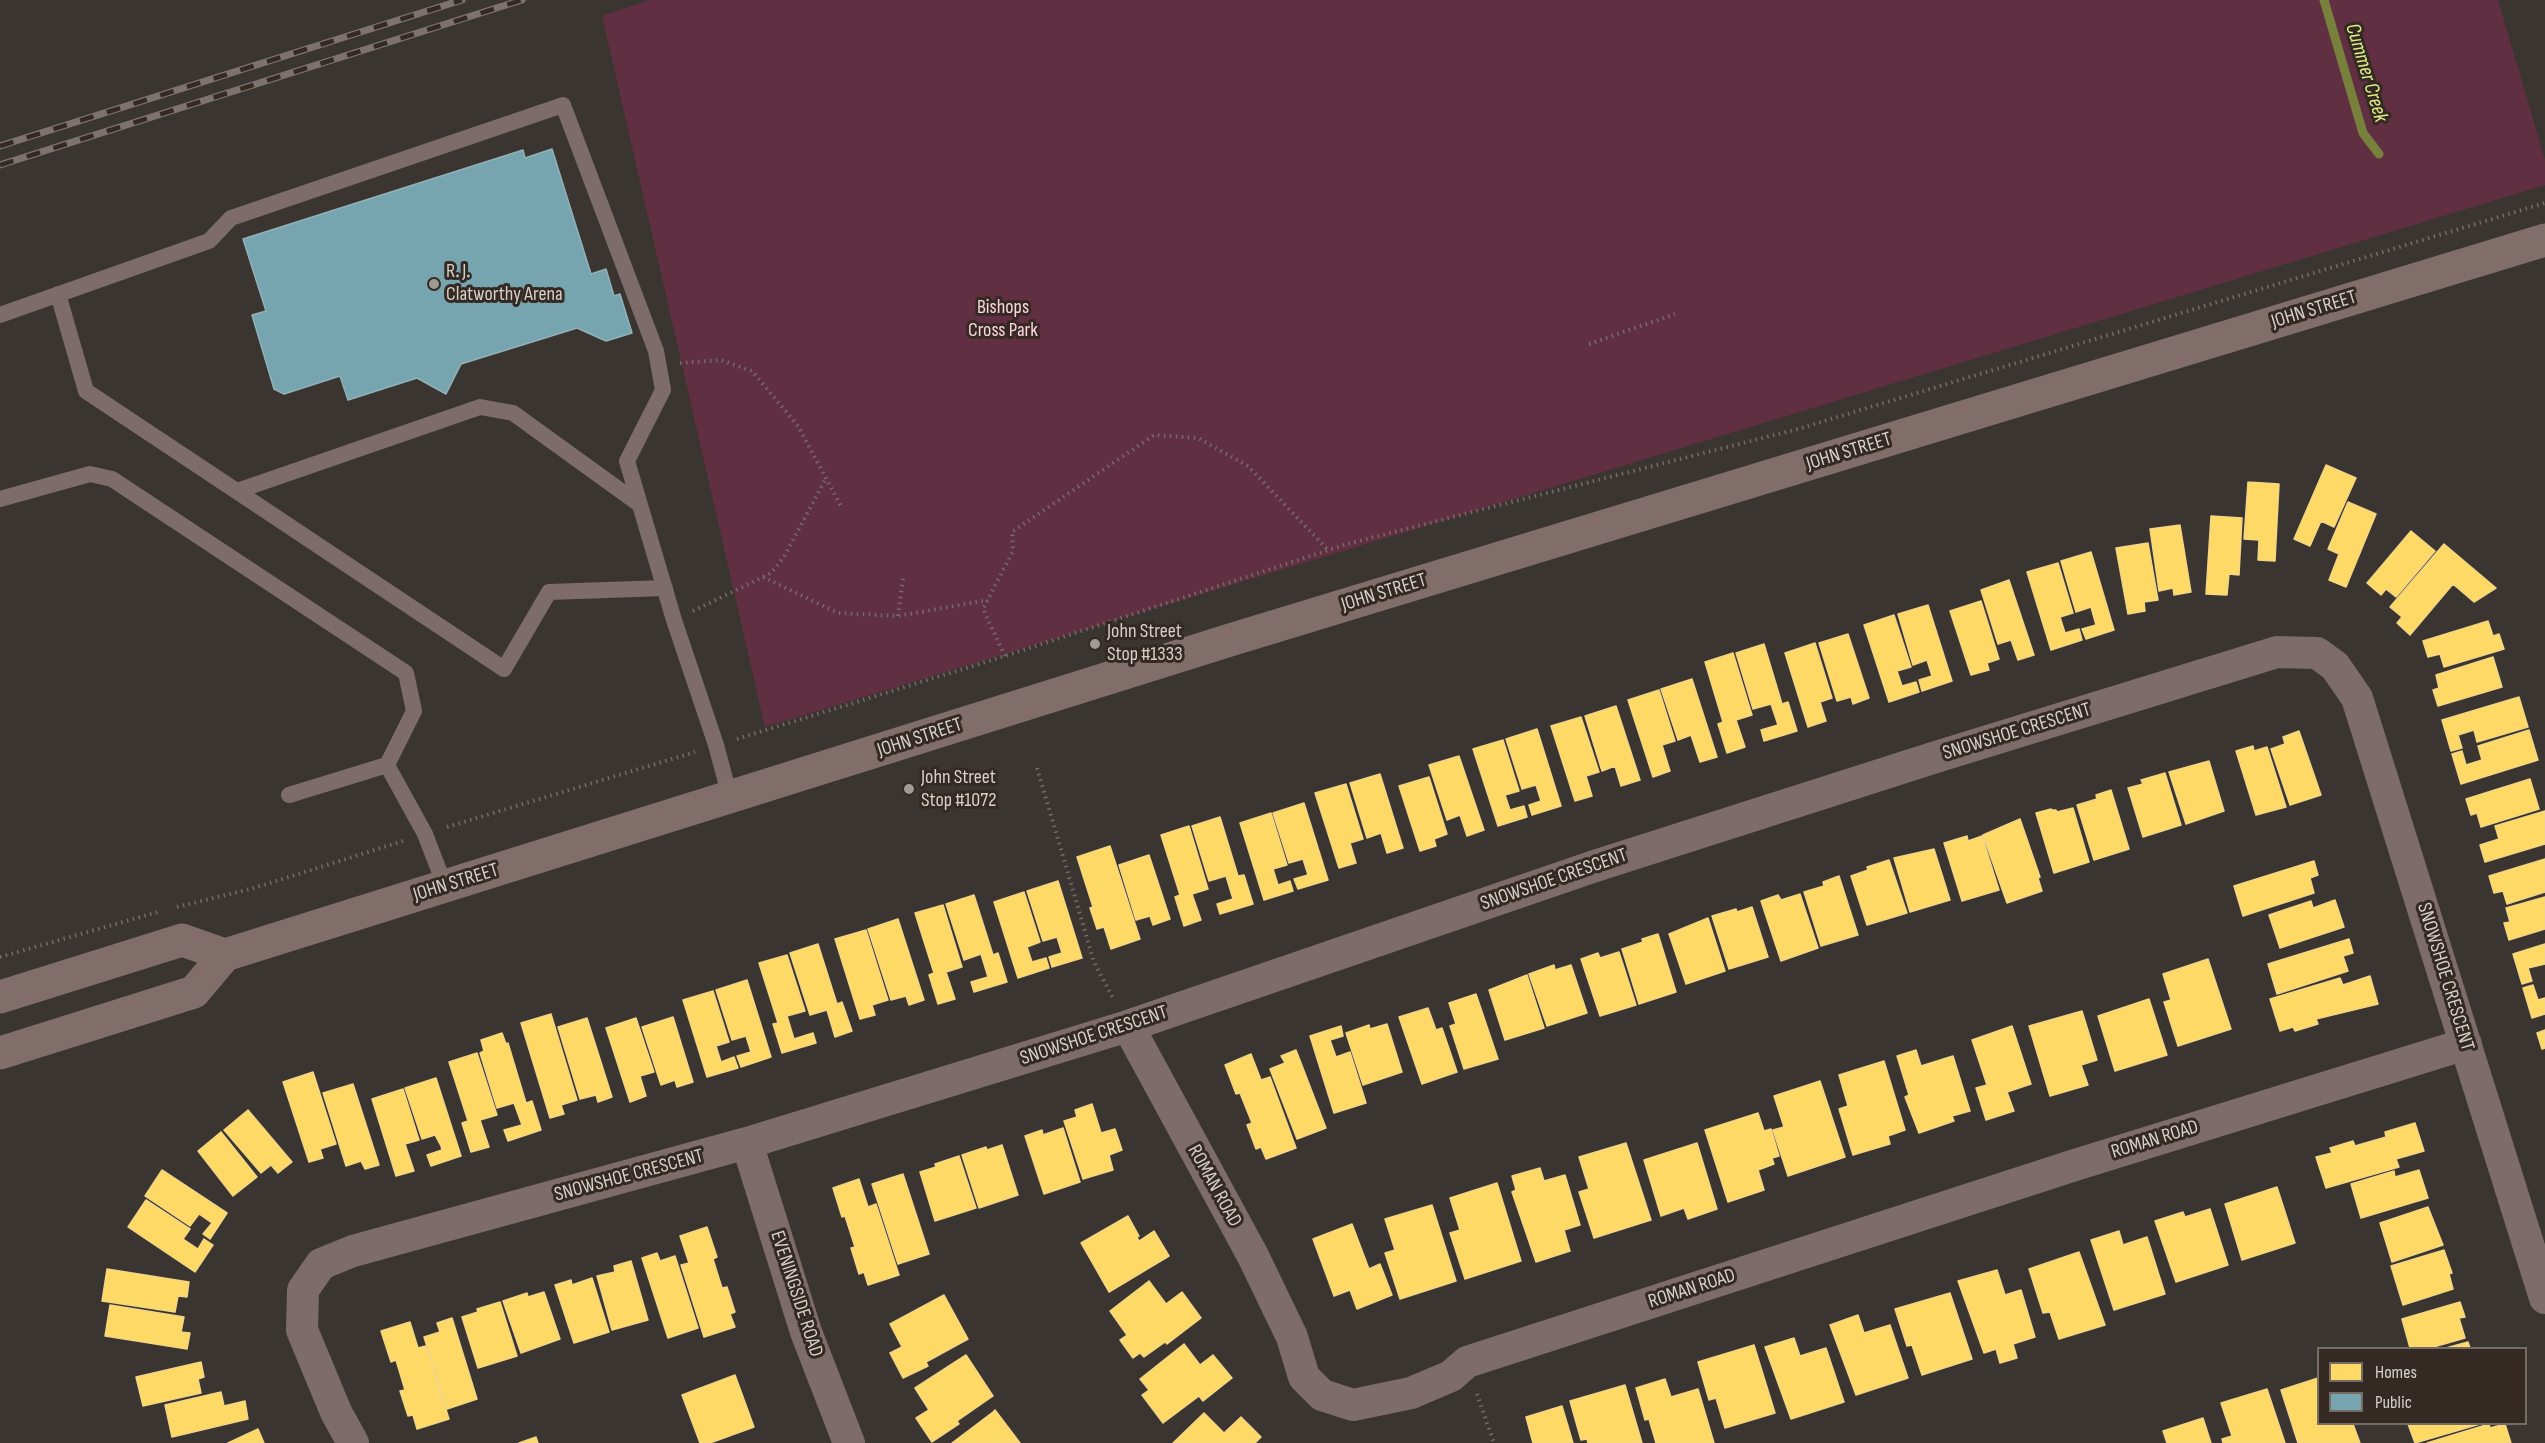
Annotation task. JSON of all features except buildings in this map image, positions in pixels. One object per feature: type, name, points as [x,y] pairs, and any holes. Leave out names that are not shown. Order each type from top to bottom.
[{"type":"main road","name":"JOHN STREET","points":[[225,955],[1351,603],[2540,242]]},
{"type":"main road","points":[[0,997],[182,940],[225,955],[194,992],[0,1053]]},
{"type":"street","name":"SNOWSHOE CRESCENT","points":[[353,1443],[336,1412],[302,1330],[303,1290],[321,1264],[353,1251],[747,1143],[1128,1026],[1595,866],[1936,756],[2277,652],[2317,652],[2335,666],[2357,698],[2545,1298]]},
{"type":"street","name":"ROMAN ROAD","points":[[1128,1026],[1253,1256],[1292,1337],[1304,1377],[1322,1395],[1353,1405],[1411,1393],[1451,1376],[1467,1362],[2075,1165],[2466,1044]]},
{"type":"street","name":"EVENINGSIDE ROAD","points":[[747,1143],[806,1332],[849,1443]]},
{"type":"lane","points":[[0,315],[209,240],[231,218],[562,105],[656,351],[663,390],[627,461],[674,620],[716,745],[730,797]]},
{"type":"lane","points":[[58,294],[86,391],[504,669],[549,592],[665,588]]},
{"type":"lane","points":[[237,491],[480,407],[513,413],[639,504]]},
{"type":"lane","points":[[0,499],[90,474],[112,479],[406,673],[414,711],[387,765],[289,795]]},
{"type":"lane","points":[[387,765],[425,834],[445,886]]},
{"type":"path","points":[[0,957],[135,917],[254,888],[1005,656],[1328,549],[1798,429],[2545,204]]},
{"type":"path","points":[[1589,344],[1675,314]]},
{"type":"path","points":[[659,364],[721,360],[752,371],[798,426],[842,508]]},
{"type":"path","points":[[1005,656],[983,609],[1013,552],[1012,532],[1154,435],[1198,438],[1248,466],[1328,549]]},
{"type":"path","points":[[674,620],[771,573],[784,557],[827,478]]},
{"type":"path","points":[[763,577],[837,613],[898,616],[988,600]]},
{"type":"path","points":[[898,616],[903,578]]},
{"type":"path","points":[[1036,768],[1094,962],[1128,1026]]},
{"type":"path","points":[[1467,1362],[1494,1443]]},
{"type":"green space","name":"Bishops Cross Park","points":[[650,0],[2498,0],[2545,160],[2545,185],[765,727],[602,16]]},
{"type":"waterway","name":"Cummer Creek","points":[[2324,0],[2363,133],[2379,154]]},
{"type":"railway","points":[[0,146],[462,0]]},
{"type":"railway","points":[[0,165],[522,0]]},
{"type":"place","name":"R. J. Clatworthy Arena","points":[[434,284]]},
{"type":"place","name":"John Street Stop #1333","points":[[1095,644]]},
{"type":"place","name":"John Street Stop #1072","points":[[909,789]]}]
